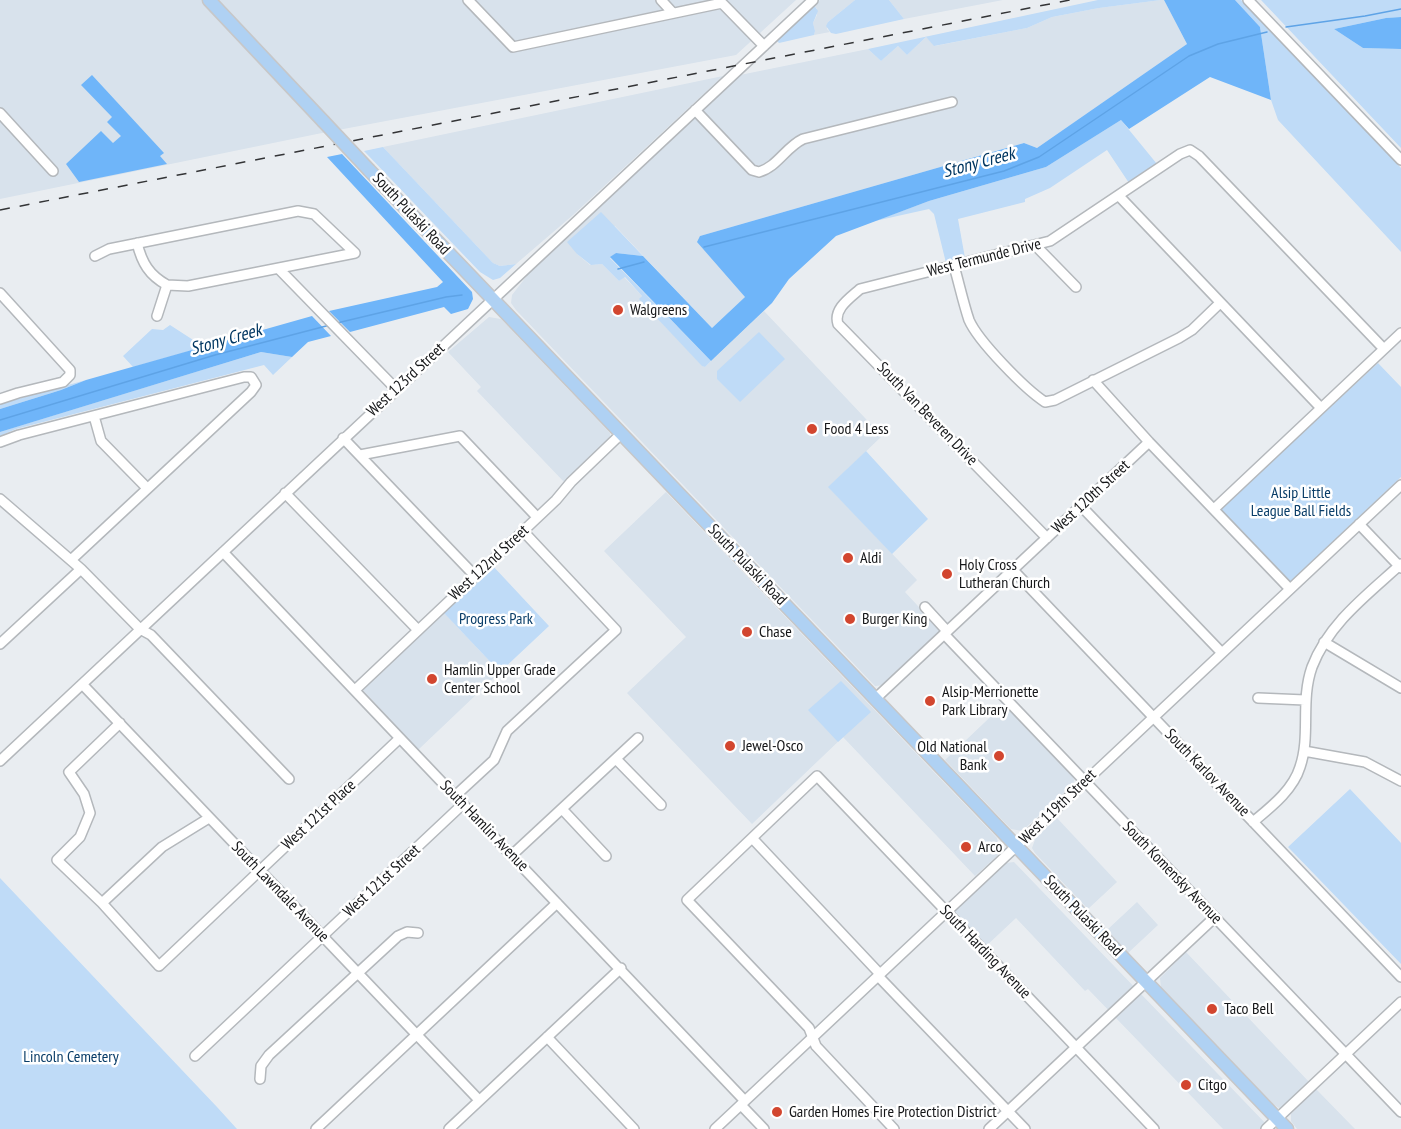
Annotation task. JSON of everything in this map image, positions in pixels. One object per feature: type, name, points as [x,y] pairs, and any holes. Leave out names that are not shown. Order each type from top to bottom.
[{"type":"main road","name":"South Pulaski Road","points":[[209,0],[492,299],[1287,1129]]},
{"type":"street","points":[[468,0],[513,47],[722,3],[764,46]]},
{"type":"street","points":[[661,0],[673,12]]},
{"type":"street","name":"West 123rd Street","points":[[0,761],[813,0]]},
{"type":"street","points":[[1248,0],[1401,160]]},
{"type":"street","points":[[695,110],[752,170],[759,172],[768,168],[802,139],[952,102]]},
{"type":"street","points":[[0,114],[53,171]]},
{"type":"street","name":"West Termunde Drive","points":[[860,289],[1036,246],[1064,233],[1180,154],[1190,150],[1199,156],[1384,349]]},
{"type":"street","points":[[1119,196],[1321,408]]},
{"type":"street","points":[[95,256],[105,250],[137,243],[289,212],[307,212],[320,219],[354,253],[188,286],[167,285],[157,279],[146,268],[137,243]]},
{"type":"street","points":[[1036,246],[1076,287]]},
{"type":"street","points":[[954,266],[970,322],[1011,371],[1032,393],[1045,402],[1055,400],[1186,334],[1220,303]]},
{"type":"street","points":[[279,269],[396,389]]},
{"type":"street","points":[[158,316],[167,285]]},
{"type":"street","name":"South Van Beveren Drive","points":[[860,289],[838,310],[836,317],[838,324],[1047,538]]},
{"type":"street","points":[[0,293],[69,366],[70,375],[63,381],[0,399]]},
{"type":"street","points":[[1214,509],[1401,333]]},
{"type":"street","points":[[0,442],[19,435],[244,378],[251,377],[254,380],[256,385],[251,392],[70,560]]},
{"type":"street","points":[[1093,380],[1289,588]]},
{"type":"street","points":[[94,416],[101,441],[147,488]]},
{"type":"street","name":"West 122nd Street","points":[[355,690],[523,531],[621,434]]},
{"type":"street","points":[[360,455],[460,436],[537,517]]},
{"type":"street","points":[[343,438],[475,576]]},
{"type":"street","name":"West 120th Street","points":[[875,699],[1149,442]]},
{"type":"street","name":"West 119th Street","points":[[715,1129],[1401,485]]},
{"type":"street","points":[[285,493],[418,630]]},
{"type":"street","points":[[0,499],[81,569],[140,629],[151,635],[289,778]]},
{"type":"street","points":[[1081,506],[1222,653]]},
{"type":"street","points":[[1253,822],[1289,788],[1300,769],[1304,751],[1305,699],[1312,668],[1324,642],[1336,624],[1400,566],[1359,524]]},
{"type":"street","points":[[455,796],[494,760],[507,731],[615,630],[523,531]]},
{"type":"street","name":"South Hamlin Avenue","points":[[223,552],[621,968],[764,1129]]},
{"type":"street","points":[[0,644],[81,569]]},
{"type":"street","name":"South Karlov Avenue","points":[[1013,570],[1401,977]]},
{"type":"street","name":"South Komensky Avenue","points":[[925,607],[946,633],[1084,781],[1401,1112]]},
{"type":"street","points":[[0,628],[8,636]]},
{"type":"street","points":[[1324,642],[1401,688]]},
{"type":"street","name":"South Lawndale Avenue","points":[[82,684],[479,1100]]},
{"type":"street","points":[[1258,698],[1305,699]]},
{"type":"street","points":[[120,723],[69,772],[84,794],[90,813],[80,837],[57,860],[102,903],[162,847],[209,818]]},
{"type":"street","name":"West 121st Place","points":[[102,903],[159,966],[400,738]]},
{"type":"street","points":[[512,855],[638,738]]},
{"type":"street","points":[[1304,751],[1365,762],[1401,781]]},
{"type":"street","points":[[616,759],[661,805]]},
{"type":"street","name":"South Harding Avenue","points":[[752,838],[817,776],[1154,1129]]},
{"type":"street","name":"West 121st Street","points":[[195,1056],[464,804]]},
{"type":"street","points":[[562,809],[606,856]]},
{"type":"street","points":[[894,1129],[816,1046],[809,1028],[687,900],[752,838],[1025,1129]]},
{"type":"street","points":[[316,1129],[557,903]]},
{"type":"street","points":[[989,1129],[1215,917]]},
{"type":"street","points":[[260,1078],[261,1066],[269,1055],[357,972],[398,936],[407,932],[418,933]]},
{"type":"street","points":[[452,1128],[621,968]]},
{"type":"street","points":[[1266,1129],[1401,1002]]},
{"type":"street","points":[[547,1037],[634,1129]]},
{"type":"shaded area","points":[[0,0],[796,0],[736,55],[317,134],[0,199]]},
{"type":"shaded area","points":[[820,0],[855,0],[828,22],[827,29],[830,32],[814,35],[813,23],[817,9],[814,5]]},
{"type":"shaded area","points":[[889,0],[1003,0],[904,19]]},
{"type":"shaded area","points":[[1164,0],[1187,44],[1037,148],[1024,143],[700,236],[745,297],[712,328],[615,226],[577,254],[590,265],[602,264],[619,281],[624,277],[642,296],[640,299],[705,367],[764,311],[882,436],[829,487],[917,580],[905,592],[942,632],[885,685],[875,686],[516,310],[511,303],[512,295],[533,268],[740,75],[868,49],[881,61],[898,46],[907,55],[926,37],[935,46],[1027,28],[1052,17],[1099,8]]},
{"type":"shaded area","points":[[1164,0],[1235,0],[1260,27],[1271,100],[1210,77],[1129,129],[1121,120],[1046,167],[929,201],[836,236],[789,279],[772,303],[711,361],[610,257],[616,253],[643,256],[712,328],[745,297],[697,242],[700,236],[1024,143],[1037,148],[1187,44]]},
{"type":"shaded area","points":[[1401,17],[1401,49],[1363,48],[1334,29],[1386,18]]},
{"type":"shaded area","points":[[92,75],[164,153],[160,156],[167,164],[79,182],[66,164],[101,131],[113,143],[121,136],[107,122],[112,117],[81,85]]},
{"type":"shaded area","points":[[723,76],[573,215],[516,264],[500,266],[493,263],[383,147]]},
{"type":"shaded area","points":[[342,154],[472,292],[473,299],[468,309],[451,314],[444,307],[350,332],[329,311],[437,287],[443,282],[327,157]]},
{"type":"shaded area","points":[[312,316],[331,336],[308,342],[292,357],[261,352],[0,432],[0,409],[86,380]]},
{"type":"shaded area","points":[[489,317],[501,319],[610,433],[610,439],[565,483],[477,391],[481,387],[448,352]]},
{"type":"shaded area","points":[[666,492],[997,838],[1000,851],[975,876],[843,737],[752,824],[627,693],[686,637],[604,551]]},
{"type":"shaded area","name":"Hamlin Upper Grade Center School","points":[[443,612],[500,672],[418,750],[363,690]]},
{"type":"shaded area","points":[[1004,704],[1074,780],[1073,784],[1022,831],[1011,829],[945,760]]},
{"type":"shaded area","points":[[1057,818],[1117,882],[1088,909],[1032,848],[1036,837]]},
{"type":"shaded area","points":[[1014,862],[1268,1126],[1264,1129],[1223,1129],[1088,989],[1085,991],[1016,918],[984,948],[952,914],[1006,863]]},
{"type":"shaded area","points":[[1137,902],[1158,925],[1128,953],[1107,930]]},
{"type":"shaded area","points":[[1186,952],[1310,1083],[1284,1106],[1279,1108],[1273,1104],[1161,988],[1160,978]]},
{"type":"shaded area","points":[[1316,1089],[1355,1129],[1297,1129],[1291,1121],[1291,1114]]},
{"type":"green space","points":[[855,0],[889,0],[904,19],[836,34],[831,33],[826,26],[828,22]]},
{"type":"green space","points":[[1098,0],[1161,0],[1052,17],[1027,28],[934,46],[926,37],[907,55],[898,46],[881,61],[868,49]]},
{"type":"green space","points":[[1235,0],[1241,0],[1401,168],[1401,252],[1278,120],[1271,100],[1260,27]]},
{"type":"green space","points":[[1261,0],[1401,0],[1401,17],[1334,29],[1363,48],[1401,49],[1401,148]]},
{"type":"green space","points":[[814,5],[818,11],[813,23],[814,35],[779,43],[777,41]]},
{"type":"green space","points":[[1121,120],[1157,164],[1129,183],[1107,150],[1050,188],[1025,199],[1025,202],[958,219],[965,258],[946,263],[934,214],[929,209],[875,221],[929,201],[1046,167]]},
{"type":"green space","points":[[383,147],[493,263],[500,266],[516,264],[500,278],[493,280],[480,272],[364,151]]},
{"type":"green space","points":[[601,212],[643,256],[616,253],[610,258],[711,361],[705,367],[639,299],[642,296],[625,277],[619,281],[602,264],[591,265],[567,242]]},
{"type":"green space","points":[[170,325],[204,347],[133,367],[123,356],[152,329],[163,330]]},
{"type":"green space","points":[[759,332],[785,359],[740,402],[717,379],[717,371]]},
{"type":"green space","points":[[261,352],[292,357],[273,375],[264,365],[16,429],[0,436],[0,432],[6,430]]},
{"type":"green space","name":"Alsip Little League Ball Fields","points":[[1378,363],[1401,387],[1401,477],[1290,582],[1221,509]]},
{"type":"green space","points":[[86,380],[61,390],[0,409],[0,404]]},
{"type":"green space","points":[[866,451],[928,519],[892,554],[828,487]]},
{"type":"green space","name":"Progress Park","points":[[492,565],[549,626],[500,672],[443,612]]},
{"type":"green space","points":[[841,681],[871,712],[838,742],[808,710]]},
{"type":"green space","points":[[1350,789],[1401,843],[1401,964],[1288,847]]},
{"type":"green space","name":"Lincoln Cemetery","points":[[0,878],[217,1107],[237,1129],[0,1129]]},
{"type":"waterway","name":"Stony Creek","points":[[1286,27],[1401,9]]},
{"type":"waterway","name":"Stony Creek","points":[[704,247],[1004,171],[1039,157],[1189,56],[1218,44],[1267,32]]},
{"type":"waterway","name":"Stony Creek","points":[[618,269],[644,262]]},
{"type":"waterway","name":"Stony Creek","points":[[337,323],[462,295]]},
{"type":"waterway","name":"Stony Creek","points":[[0,420],[215,355],[330,325]]},
{"type":"railway","points":[[0,210],[1070,0]]},
{"type":"place","name":"Walgreens","points":[[618,310]]},
{"type":"place","name":"Food 4 Less","points":[[812,429]]},
{"type":"place","name":"Aldi","points":[[848,558]]},
{"type":"place","name":"Holy Cross Lutheran Church","points":[[947,574]]},
{"type":"place","name":"Burger King","points":[[850,619]]},
{"type":"place","name":"Chase","points":[[747,632]]},
{"type":"place","name":"Hamlin Upper Grade Center School","points":[[432,679]]},
{"type":"place","name":"Alsip-Merrionette Park Library","points":[[930,701]]},
{"type":"place","name":"Jewel-Osco","points":[[730,746]]},
{"type":"place","name":"Old National Bank","points":[[999,756]]},
{"type":"place","name":"Arco","points":[[966,847]]},
{"type":"place","name":"Taco Bell","points":[[1212,1009]]},
{"type":"place","name":"Citgo","points":[[1186,1085]]},
{"type":"place","name":"Garden Homes Fire Protection District","points":[[777,1112]]}]
